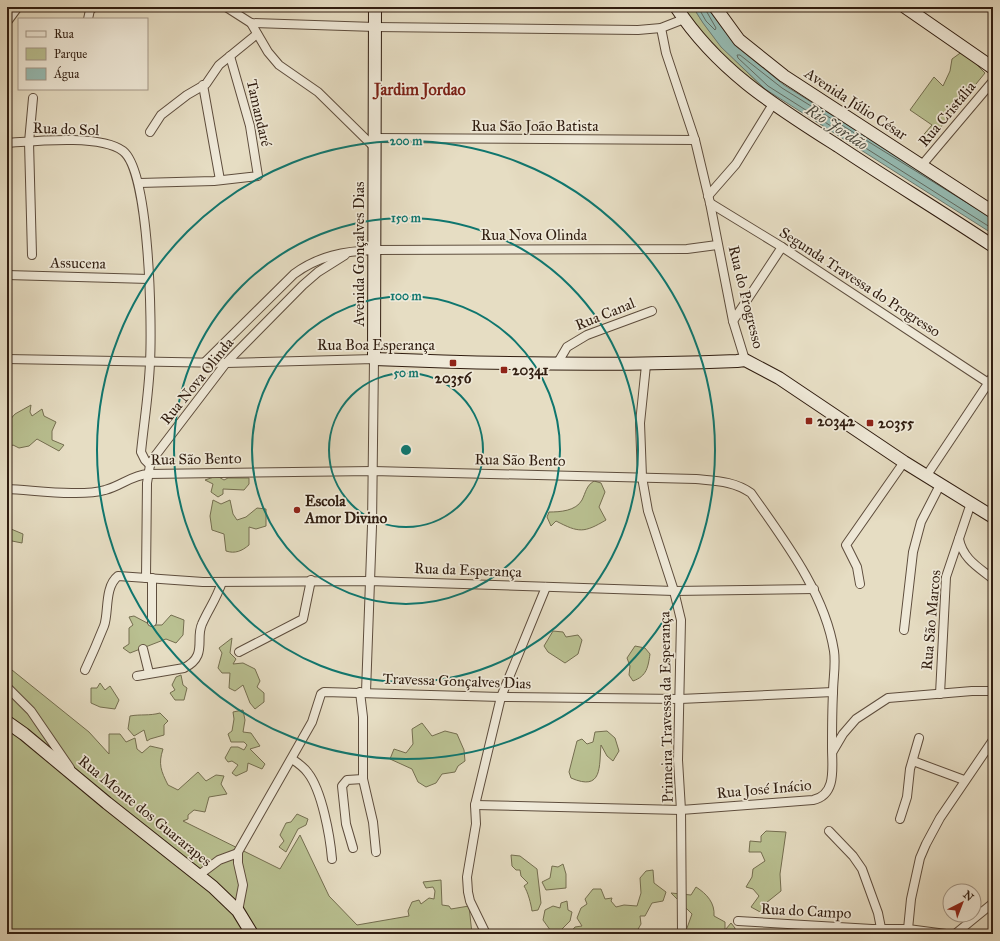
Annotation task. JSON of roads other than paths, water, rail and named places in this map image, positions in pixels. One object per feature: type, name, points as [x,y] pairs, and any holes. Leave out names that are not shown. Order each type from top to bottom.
[{"type":"street","points":[[7,22],[18,7]]},
{"type":"street","points":[[88,18],[90,10],[94,7]]},
{"type":"street","points":[[226,7],[251,23],[257,34],[279,64],[318,92],[375,143]]},
{"type":"street","name":"Avenida Gonçalves Dias","points":[[375,7],[373,471],[370,581],[363,692],[363,779],[373,822],[376,852]]},
{"type":"street","points":[[676,7],[698,38],[729,70],[773,104],[993,246]]},
{"type":"street","name":"Avenida Júlio César","points":[[715,7],[735,36],[760,58],[796,84],[993,212]]},
{"type":"street","points":[[905,7],[993,68]]},
{"type":"street","points":[[251,23],[589,31],[661,28],[684,19]]},
{"type":"street","name":"Rua do Progresso","points":[[661,28],[671,67],[695,140],[709,200],[733,321],[745,360],[779,378],[904,462],[993,517]]},
{"type":"street","points":[[150,132],[161,114],[204,85],[219,65],[257,34]]},
{"type":"street","name":"Tamandaré","points":[[220,180],[258,176],[250,126],[230,56]]},
{"type":"street","name":"Rua Cristália","points":[[922,165],[993,81]]},
{"type":"street","points":[[150,465],[145,460],[141,452],[150,362],[149,279],[139,183],[220,180],[204,85]]},
{"type":"street","points":[[32,255],[29,142],[33,98]]},
{"type":"street","points":[[709,200],[736,164],[773,104]]},
{"type":"street","name":"Rua do Sol","points":[[7,143],[64,140],[103,143],[123,152],[134,166],[139,183]]},
{"type":"street","name":"Rua São João Batista","points":[[375,143],[695,140]]},
{"type":"street","name":"Segunda Travessa do Progresso","points":[[709,200],[992,382]]},
{"type":"street","name":"Rua Nova Olinda","points":[[204,363],[294,274],[306,265],[324,257],[351,251],[374,250],[687,249],[717,245]]},
{"type":"street","points":[[733,321],[782,247]]},
{"type":"street","name":"Rua Nova Olinda","points":[[152,622],[149,578],[148,474],[150,465],[226,363],[303,285],[318,272],[351,251]]},
{"type":"street","name":"Assucena","points":[[7,275],[149,279]]},
{"type":"street","name":"Rua Canal","points":[[557,364],[567,348],[587,335],[652,311]]},
{"type":"street","name":"Rua Boa Esperança","points":[[7,359],[204,363],[374,359],[513,365],[646,365],[737,362],[745,360]]},
{"type":"street","name":"Primeira Travessa da Esperança","points":[[646,365],[640,423],[642,477],[648,511],[674,591],[681,620],[678,760],[681,810],[682,934]]},
{"type":"street","points":[[927,476],[992,382]]},
{"type":"street","points":[[860,584],[857,567],[846,545],[904,462]]},
{"type":"street","name":"Rua São Bento","points":[[7,489],[90,493],[105,490],[139,475],[148,474],[373,471],[696,479],[741,486],[751,493],[814,589],[830,632],[835,666],[832,753]]},
{"type":"street","points":[[904,630],[913,552],[921,522],[940,485]]},
{"type":"street","name":"Rua São Marcos","points":[[940,694],[946,577],[971,503]]},
{"type":"street","points":[[959,537],[961,548],[967,559],[993,579]]},
{"type":"street","name":"Rua da Esperança","points":[[85,670],[105,624],[106,603],[115,579],[122,576],[202,582],[311,580],[370,581],[674,591],[814,589]]},
{"type":"street","points":[[239,652],[303,619],[311,580]]},
{"type":"street","points":[[137,676],[184,668],[193,660],[200,645],[202,624],[217,599],[222,582]]},
{"type":"street","points":[[486,934],[470,901],[468,892],[467,877],[476,824],[476,805],[501,697],[546,586]]},
{"type":"street","points":[[143,649],[149,673]]},
{"type":"street","points":[[7,687],[31,711],[74,774]]},
{"type":"street","points":[[832,753],[843,734],[856,719],[875,705],[888,698],[972,691],[993,691]]},
{"type":"street","name":"Travessa Gonçalves Dias","points":[[238,853],[241,844],[292,759],[312,722],[322,693],[363,692],[501,697],[680,699],[833,692]]},
{"type":"street","name":"Rua Monte dos Guararapes","points":[[7,722],[24,734],[74,774],[107,803],[199,875],[238,911],[252,934]]},
{"type":"street","points":[[900,819],[907,797],[909,778],[920,738]]},
{"type":"street","points":[[908,929],[911,899],[920,858],[933,829],[964,780],[993,740]]},
{"type":"street","name":"Rua José Inácio","points":[[476,805],[681,810],[819,799],[826,793],[832,780],[832,753]]},
{"type":"street","points":[[292,759],[308,773],[314,783],[329,832],[332,859]]},
{"type":"street","points":[[913,761],[964,780]]},
{"type":"street","points":[[353,848],[346,824],[342,786],[347,780],[363,779]]},
{"type":"street","points":[[829,831],[853,856],[862,869],[878,914],[874,931]]},
{"type":"street","points":[[199,875],[218,860],[238,853],[238,863],[243,885],[238,911]]},
{"type":"street","points":[[955,934],[993,903]]},
{"type":"street","name":"Rua do Campo","points":[[738,921],[874,931],[908,929],[946,934]]},
{"type":"water","name":"Rio Jordão","points":[[693,7],[707,7],[735,45],[784,85],[993,216],[993,234],[765,89],[721,47]]},
{"type":"place","name":"20356","points":[[453,363]]},
{"type":"place","name":"20341","points":[[504,370]]},
{"type":"place","name":"20342","points":[[809,421]]},
{"type":"place","name":"20355","points":[[870,423]]},
{"type":"place","name":"Escola Amor Divino","points":[[297,510]]},
{"type":"district","name":"Jardim Jordao","points":[[420,89]]}]
